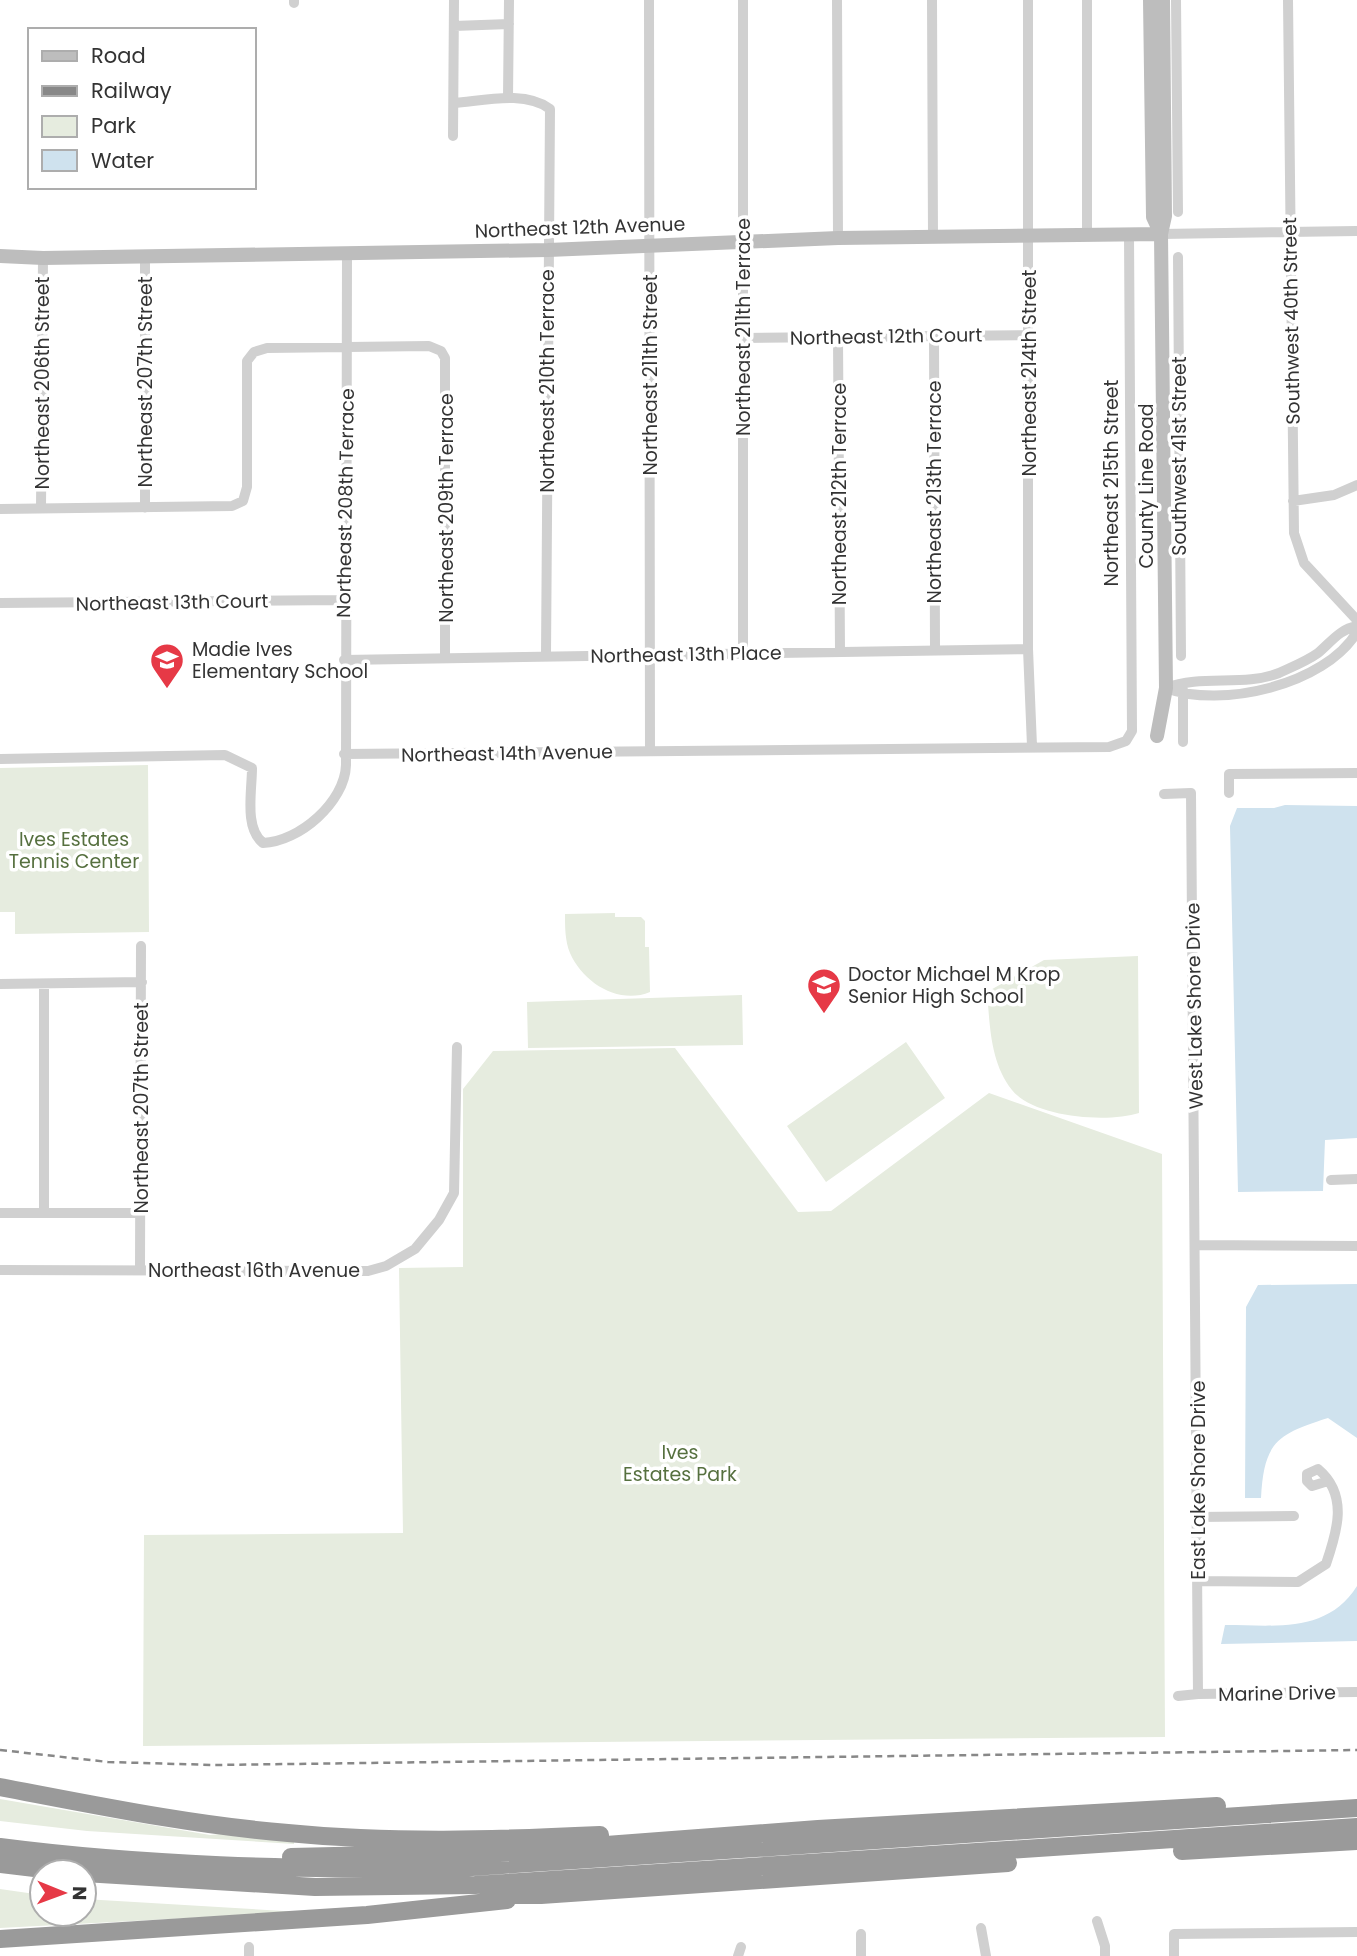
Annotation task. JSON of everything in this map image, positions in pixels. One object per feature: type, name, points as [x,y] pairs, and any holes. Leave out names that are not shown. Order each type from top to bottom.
[{"type":"highway","points":[[0,1787],[190,1821],[341,1838],[483,1841],[672,1831],[718,1838]]},
{"type":"highway","points":[[0,1836],[278,1857],[514,1852],[1357,1797]]},
{"type":"highway","points":[[0,1847],[194,1865],[442,1868],[1357,1808]]},
{"type":"highway","points":[[98,1874],[315,1887],[474,1885],[1357,1827]]},
{"type":"highway","points":[[0,1939],[367,1915],[541,1895],[1357,1841]]},
{"type":"highway","points":[[0,1864],[28,1867]]},
{"type":"highway","points":[[0,1874],[28,1877]]},
{"type":"highway","points":[[98,1883],[241,1895],[541,1895]]},
{"type":"street","points":[[453,136],[454,0]]},
{"type":"street","points":[[508,99],[509,0]]},
{"type":"street","name":"Northeast 211th Street","points":[[649,0],[650,751]]},
{"type":"street","name":"Northeast 211th Terrace","points":[[743,0],[743,653]]},
{"type":"street","points":[[837,0],[838,238]]},
{"type":"street","points":[[932,0],[933,237]]},
{"type":"street","name":"Northeast 214th Street","points":[[1028,0],[1028,649],[1032,746]]},
{"type":"street","points":[[1087,0],[1087,236]]},
{"type":"street","name":"County Line Road","points":[[1150,0],[1153,216],[1161,234]]},
{"type":"street","points":[[1176,0],[1178,212]]},
{"type":"street","name":"Southwest 40th Street","points":[[1288,0],[1294,533],[1304,563],[1357,620]]},
{"type":"street","name":"County Line Road","points":[[1157,736],[1167,688],[1161,234],[1165,216],[1161,5]]},
{"type":"street","points":[[454,26],[509,24]]},
{"type":"street","name":"Northeast 210th Terrace","points":[[454,103],[508,99],[541,102],[550,109],[546,656]]},
{"type":"street","points":[[1161,234],[1357,231]]},
{"type":"street","name":"Northeast 12th Avenue","points":[[0,256],[43,258],[548,250],[744,240],[1161,234]]},
{"type":"street","name":"Northeast 215th Street","points":[[1129,235],[1132,732]]},
{"type":"street","name":"Northeast 208th Terrace","points":[[344,754],[347,252]]},
{"type":"street","name":"Northeast 207th Street","points":[[145,256],[145,508]]},
{"type":"street","name":"Southwest 41st Street","points":[[1178,257],[1181,656]]},
{"type":"street","name":"Northeast 206th Street","points":[[41,508],[43,258]]},
{"type":"street","name":"Northeast 213th Terrace","points":[[933,335],[935,649]]},
{"type":"street","name":"Northeast 12th Court","points":[[743,338],[1030,335]]},
{"type":"street","name":"Northeast 212th Terrace","points":[[838,337],[840,651]]},
{"type":"street","name":"Northeast 209th Terrace","points":[[347,348],[429,346],[442,351],[445,358],[445,657]]},
{"type":"street","points":[[0,509],[232,506],[243,501],[247,487],[247,361],[254,352],[267,348],[347,348]]},
{"type":"street","points":[[1293,501],[1334,495],[1357,485]]},
{"type":"street","name":"Northeast 13th Court","points":[[0,603],[344,600]]},
{"type":"street","points":[[1167,688],[1183,682],[1225,681],[1276,674],[1316,654],[1345,628],[1357,626]]},
{"type":"street","points":[[1167,688],[1183,694],[1226,694],[1280,686],[1323,664],[1357,632]]},
{"type":"street","name":"Northeast 13th Place","points":[[344,660],[1028,649]]},
{"type":"street","points":[[1183,682],[1183,742]]},
{"type":"street","name":"Northeast 14th Avenue","points":[[344,754],[1109,747],[1126,741],[1132,732]]},
{"type":"street","points":[[0,759],[225,755],[252,768],[254,836],[263,843],[276,843],[293,835],[323,810],[345,780],[344,754]]},
{"type":"street","points":[[1229,793],[1229,774],[1357,773]]},
{"type":"street","name":"West Lake Shore Drive","points":[[1164,794],[1191,793],[1197,1245]]},
{"type":"street","name":"Northeast 207th Street","points":[[140,1269],[141,946]]},
{"type":"street","points":[[0,984],[142,982]]},
{"type":"street","points":[[44,985],[44,1212]]},
{"type":"street","name":"Northeast 16th Avenue","points":[[0,1270],[368,1271],[401,1259],[430,1232],[454,1193],[457,1047]]},
{"type":"street","points":[[1331,1180],[1357,1180]]},
{"type":"street","points":[[0,1213],[141,1213]]},
{"type":"street","points":[[1197,1245],[1357,1246]]},
{"type":"street","name":"East Lake Shore Drive","points":[[1197,1245],[1198,1694]]},
{"type":"street","points":[[1198,1581],[1298,1582],[1326,1564],[1339,1512],[1328,1481]]},
{"type":"street","points":[[1198,1517],[1294,1516]]},
{"type":"street","name":"Marine Drive","points":[[1198,1694],[1357,1692]]},
{"type":"street","points":[[1178,1696],[1198,1694]]},
{"type":"street","points":[[1097,1921],[1105,1945],[1105,1956]]},
{"type":"street","points":[[981,1928],[986,1956]]},
{"type":"street","points":[[1174,1956],[1174,1934],[1357,1932]]},
{"type":"street","points":[[861,1934],[861,1956]]},
{"type":"green space","name":"Ives Estates Tennis Center","points":[[148,765],[149,932],[15,934],[15,912],[0,912],[0,768]]},
{"type":"green space","points":[[615,913],[615,917],[641,917],[645,921],[645,947],[649,947],[650,992],[626,996],[603,989],[584,974],[570,953],[566,939],[565,914]]},
{"type":"green space","points":[[1138,956],[1139,1113],[1109,1118],[1072,1116],[1037,1107],[1012,1090],[995,1056],[987,992],[1044,960]]},
{"type":"green space","points":[[742,995],[743,1045],[528,1048],[527,1002]]},
{"type":"green space","points":[[906,1042],[945,1098],[826,1182],[787,1126]]},
{"type":"green space","name":"Ives Estates Park","points":[[675,1048],[798,1212],[831,1211],[989,1093],[1162,1154],[1165,1737],[143,1746],[144,1535],[403,1533],[399,1268],[463,1267],[463,1089],[493,1051]]},
{"type":"green space","points":[[0,1799],[210,1835],[232,1833],[294,1841],[294,1844],[87,1831],[0,1821]]},
{"type":"green space","points":[[0,1889],[28,1893],[28,1927],[0,1928]]},
{"type":"green space","points":[[98,1900],[301,1912],[98,1923]]},
{"type":"water","points":[[1285,805],[1357,806],[1357,1138],[1325,1140],[1323,1191],[1238,1192],[1230,826],[1237,808],[1274,808]]},
{"type":"water","points":[[1357,1284],[1357,1438],[1328,1418],[1296,1429],[1276,1443],[1270,1452],[1261,1498],[1245,1498],[1246,1307],[1258,1285]]},
{"type":"water","points":[[1357,1586],[1357,1641],[1221,1644],[1225,1625],[1298,1624],[1315,1619],[1331,1612],[1345,1601]]},
{"type":"railway","points":[[0,1750],[108,1762],[214,1765],[1357,1750]]},
{"type":"place","name":"Madie Ives Elementary School","points":[[167,690]]},
{"type":"place","name":"Doctor Michael M Krop Senior High School","points":[[824,1015]]}]
